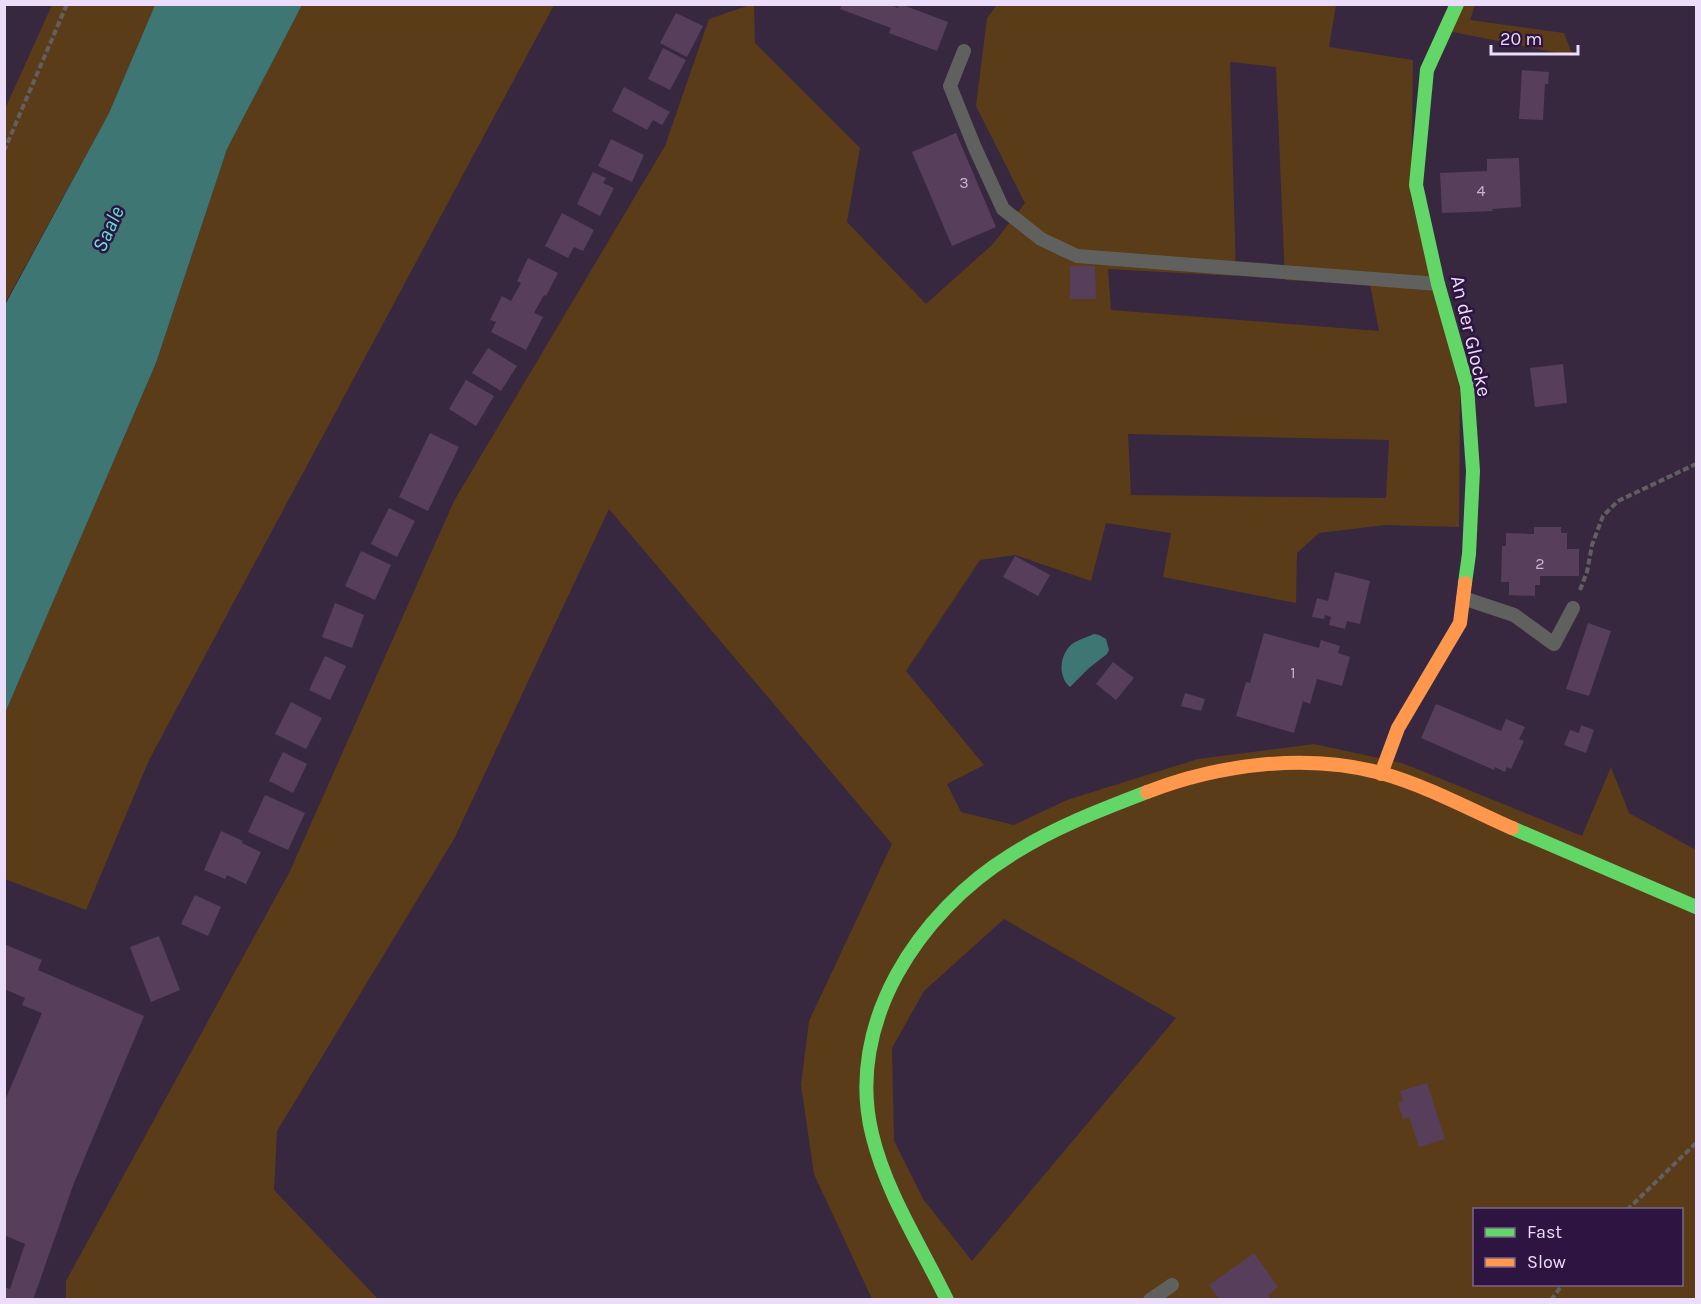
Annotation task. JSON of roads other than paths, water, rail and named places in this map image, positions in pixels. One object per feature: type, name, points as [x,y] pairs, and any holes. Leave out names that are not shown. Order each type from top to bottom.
[{"type":"main road","name":"An der Glocke","points":[[1381,774],[1398,728],[1460,623],[1469,554],[1473,471],[1467,386],[1438,284],[1416,185],[1427,70],[1457,4]]},
{"type":"main road","points":[[947,1299],[888,1183],[875,1149],[867,1099],[867,1071],[871,1038],[895,975],[911,949],[938,916],[995,865],[1037,839],[1086,816],[1180,781],[1221,771],[1266,765],[1345,766],[1381,774],[1434,794],[1696,907]]},
{"type":"lane","points":[[964,51],[950,86],[1003,209],[1041,238],[1077,256],[1438,284]]},
{"type":"lane","points":[[1463,598],[1514,615],[1554,644],[1573,608]]},
{"type":"lane","points":[[1150,1299],[1172,1285]]},
{"type":"water","name":"Saale","points":[[155,5],[302,5],[227,149],[156,363],[5,713],[5,305],[109,113]]},
{"type":"water","points":[[1094,634],[1106,639],[1109,650],[1070,687],[1063,678],[1062,660],[1072,644]]}]
